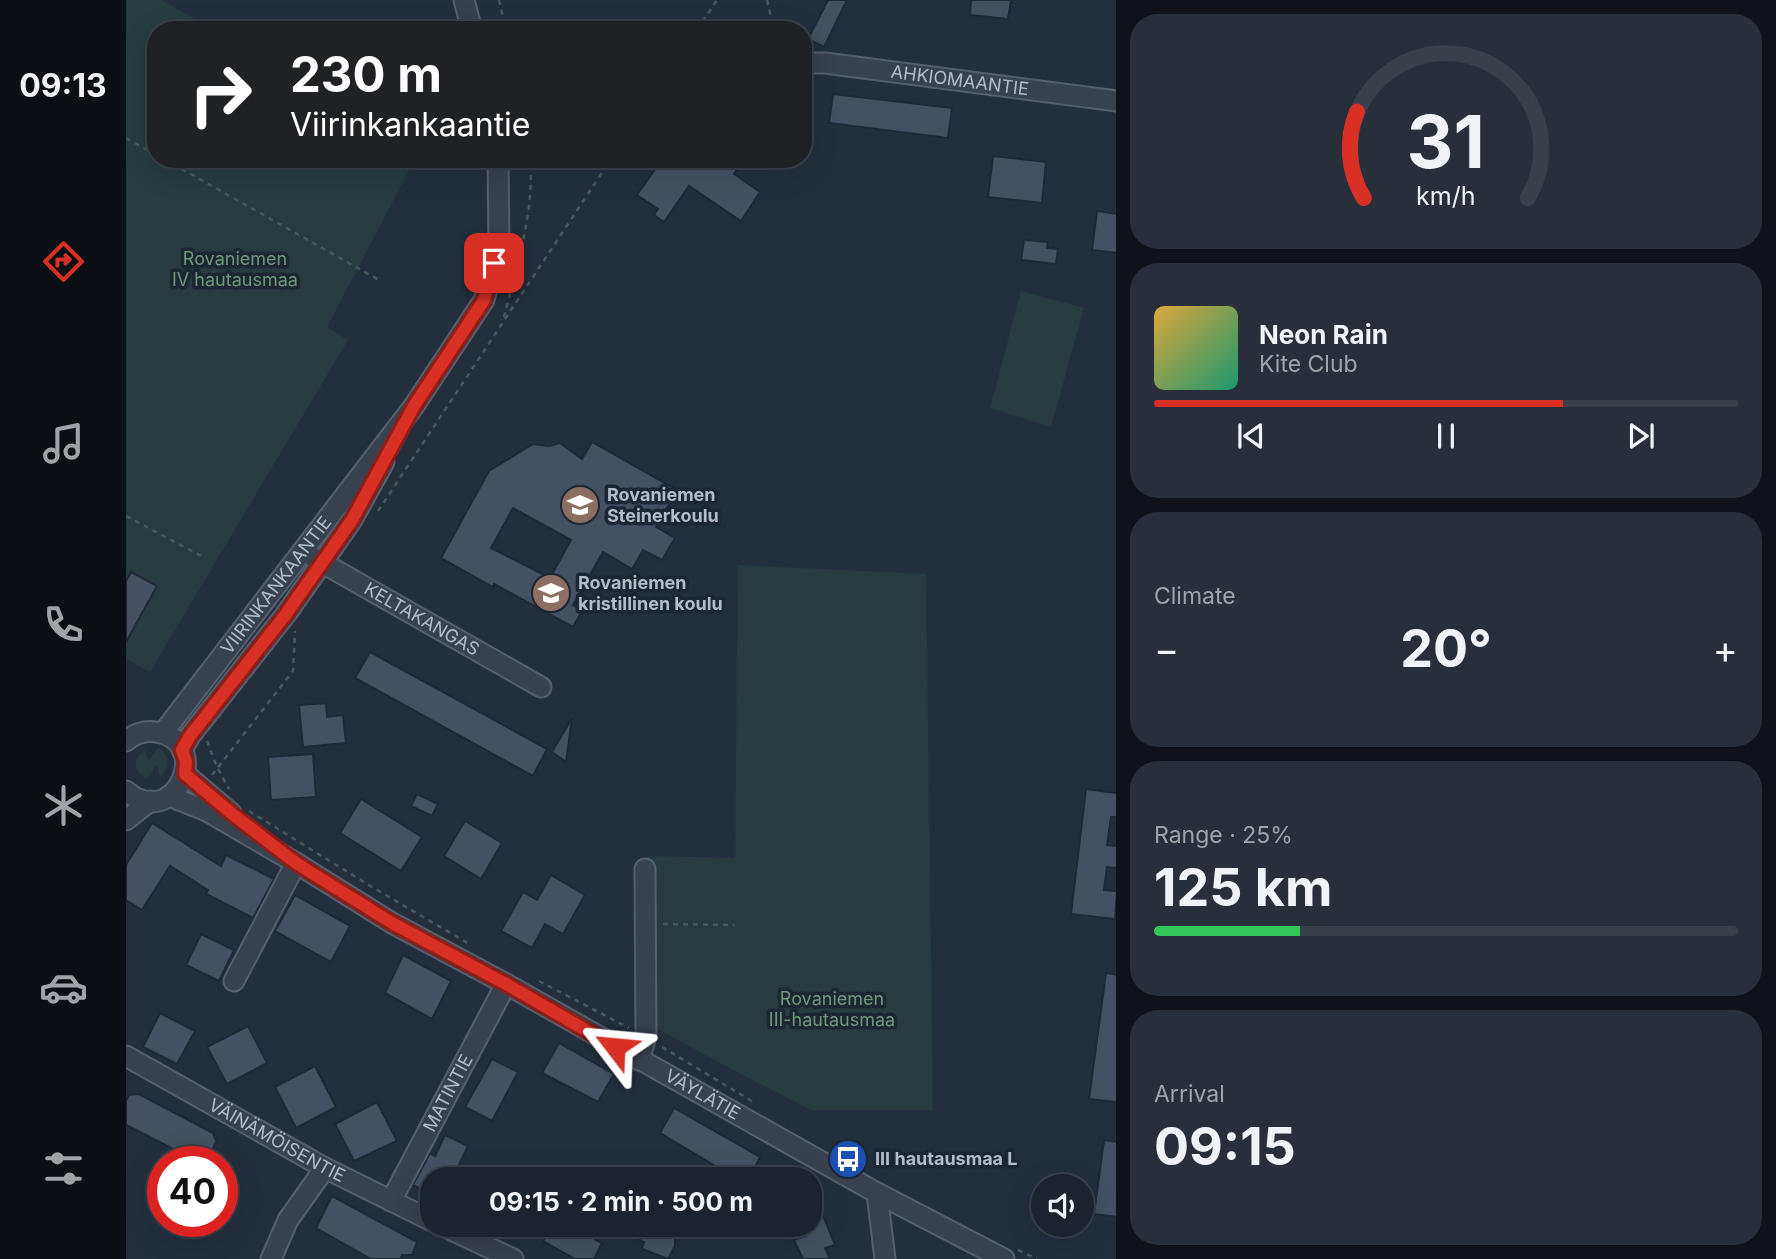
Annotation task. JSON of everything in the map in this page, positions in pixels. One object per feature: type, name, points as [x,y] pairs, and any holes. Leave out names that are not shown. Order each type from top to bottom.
[{"type":"street","points":[[464,0],[470,21]]},
{"type":"street","name":"AHKIOMAANTIE","points":[[812,63],[1116,101]]},
{"type":"street","name":"VIIRINKANKAANTIE","points":[[163,733],[414,406],[484,300],[499,245],[498,168]]},
{"type":"street","name":"VIIRINKANKAANTIE","points":[[182,750],[190,736],[286,614],[352,520],[414,406]]},
{"type":"street","name":"KELTAKANGAS","points":[[303,551],[541,687]]},
{"type":"street","points":[[126,791],[150,801],[169,796],[176,790],[185,774],[186,762],[182,750],[171,737],[163,733],[141,732],[128,738]]},
{"type":"street","name":"VÄYLÄTIE","points":[[185,774],[214,800],[296,863]]},
{"type":"street","name":"VÄYLÄTIE","points":[[169,796],[207,811],[392,923],[506,984],[877,1193],[1010,1254]]},
{"type":"street","points":[[126,820],[150,801]]},
{"type":"street","points":[[234,981],[296,863]]},
{"type":"street","points":[[639,1060],[646,1037],[645,869]]},
{"type":"street","name":"MATINTIE","points":[[391,1201],[506,984]]},
{"type":"street","name":"VÄINÄMÖISENTIE","points":[[126,1056],[325,1168],[420,1215]]},
{"type":"street","points":[[271,1259],[288,1220],[325,1168]]},
{"type":"street","points":[[877,1193],[885,1259]]},
{"type":"street","points":[[466,1237],[513,1259]]},
{"type":"path","points":[[499,0],[504,21]]},
{"type":"path","points":[[703,21],[718,0]]},
{"type":"path","points":[[767,0],[772,21]]},
{"type":"path","points":[[126,138],[147,150]]},
{"type":"path","points":[[180,168],[379,280]]},
{"type":"path","points":[[503,320],[526,224],[531,168]]},
{"type":"path","points":[[376,514],[605,168]]},
{"type":"path","points":[[126,516],[205,558]]},
{"type":"path","points":[[210,778],[293,671],[295,630]]},
{"type":"path","points":[[206,738],[233,797]]},
{"type":"path","points":[[248,811],[475,946]]},
{"type":"path","points":[[645,923],[734,925]]},
{"type":"path","points":[[529,976],[646,1037],[765,1109]]},
{"type":"path","points":[[1010,1254],[1037,1259]]},
{"type":"green space","name":"Rovaniemen IV hautausmaa","points":[[126,0],[161,0],[199,21],[147,21],[147,168],[410,168],[327,327],[348,340],[150,672],[126,659]]},
{"type":"green space","points":[[1021,291],[1084,308],[1051,427],[990,408]]},
{"type":"green space","name":"Rovaniemen III-hautausmaa","points":[[738,565],[926,574],[933,1110],[811,1110],[647,1023],[648,856],[735,858]]},
{"type":"green space","points":[[158,748],[167,758],[166,770],[160,778],[157,764],[146,779],[139,772],[136,761],[145,750],[148,761]]},
{"type":"building","points":[[828,0],[847,0],[824,47],[812,41],[812,31]]},
{"type":"building","points":[[971,0],[1011,0],[1008,19],[970,15]]},
{"type":"building","points":[[833,94],[952,108],[948,138],[829,123]]},
{"type":"building","points":[[993,156],[1046,162],[1042,203],[988,197]]},
{"type":"building","points":[[656,168],[738,168],[734,174],[760,192],[741,221],[689,186],[664,222],[654,215],[658,209],[637,195]]},
{"type":"building","points":[[1097,211],[1116,214],[1116,253],[1092,250]]},
{"type":"building","points":[[1024,240],[1048,242],[1047,248],[1058,249],[1056,264],[1021,260]]},
{"type":"building","points":[[592,442],[677,490],[656,527],[675,538],[662,560],[643,550],[632,569],[603,552],[573,605],[582,611],[573,627],[441,558],[489,471],[533,444],[549,446],[560,443],[582,459]],"holes":[[[513,508],[571,540],[550,578],[491,548]]]},
{"type":"building","points":[[131,572],[157,586],[126,642],[126,581]]},
{"type":"building","points":[[370,652],[547,749],[533,776],[355,678]]},
{"type":"building","points":[[326,703],[327,717],[343,715],[346,743],[303,747],[299,705]]},
{"type":"building","points":[[572,718],[566,762],[552,752]]},
{"type":"building","points":[[313,754],[316,797],[271,800],[268,757]]},
{"type":"building","points":[[1086,789],[1116,793],[1116,817],[1111,817],[1107,845],[1116,846],[1116,868],[1107,867],[1104,890],[1116,891],[1115,919],[1071,914]]},
{"type":"building","points":[[417,794],[438,804],[432,816],[411,806]]},
{"type":"building","points":[[361,799],[422,837],[401,871],[340,833]]},
{"type":"building","points":[[465,821],[502,843],[481,879],[444,856]]},
{"type":"building","points":[[152,823],[221,866],[226,855],[274,879],[253,918],[206,894],[208,890],[170,866],[142,910],[126,900],[126,865]]},
{"type":"building","points":[[551,875],[585,895],[563,934],[545,924],[532,948],[501,931],[523,892],[537,900]]},
{"type":"building","points":[[295,895],[350,926],[331,962],[275,931]]},
{"type":"building","points":[[201,934],[234,950],[219,981],[186,965]]},
{"type":"building","points":[[403,955],[451,981],[432,1019],[385,993]]},
{"type":"building","points":[[1106,973],[1116,975],[1116,1102],[1089,1099]]},
{"type":"building","points":[[160,1013],[195,1031],[177,1064],[143,1047]]},
{"type":"building","points":[[248,1026],[267,1063],[227,1084],[207,1047]]},
{"type":"building","points":[[559,1043],[614,1074],[598,1102],[542,1073]]},
{"type":"building","points":[[492,1059],[518,1072],[492,1121],[465,1107]]},
{"type":"building","points":[[315,1066],[336,1107],[296,1128],[275,1087]]},
{"type":"building","points":[[139,1094],[213,1133],[216,1141],[214,1146],[167,1146],[126,1125],[126,1101],[129,1095]]},
{"type":"building","points":[[377,1102],[397,1141],[354,1161],[335,1124]]},
{"type":"building","points":[[674,1108],[760,1157],[755,1167],[717,1167],[660,1133]]},
{"type":"building","points":[[445,1135],[468,1146],[458,1167],[423,1167],[430,1153],[435,1156]]},
{"type":"building","points":[[1104,1140],[1116,1142],[1116,1217],[1094,1214]]},
{"type":"building","points":[[420,1172],[420,1189],[413,1185]]},
{"type":"building","points":[[332,1196],[417,1242],[412,1255],[402,1255],[401,1259],[371,1259],[316,1228]]},
{"type":"building","points":[[822,1213],[835,1245],[825,1248],[830,1259],[803,1259],[794,1240],[822,1237]]},
{"type":"building","points":[[545,1237],[591,1237],[602,1243],[594,1259],[575,1259],[543,1241]]},
{"type":"building","points":[[633,1237],[675,1237],[675,1246],[668,1259],[642,1249],[644,1242]]},
{"type":"place","name":"Rovaniemen Steinerkoulu","points":[[580,505]]},
{"type":"place","name":"Rovaniemen kristillinen koulu","points":[[551,593]]},
{"type":"place","name":"III hautausmaa L","points":[[848,1159]]},
{"type":"route","points":[[494,263],[484,300],[414,406],[352,520],[286,614],[190,736],[182,750],[186,762],[185,774],[214,800],[296,863],[392,923],[615,1047]]}]
